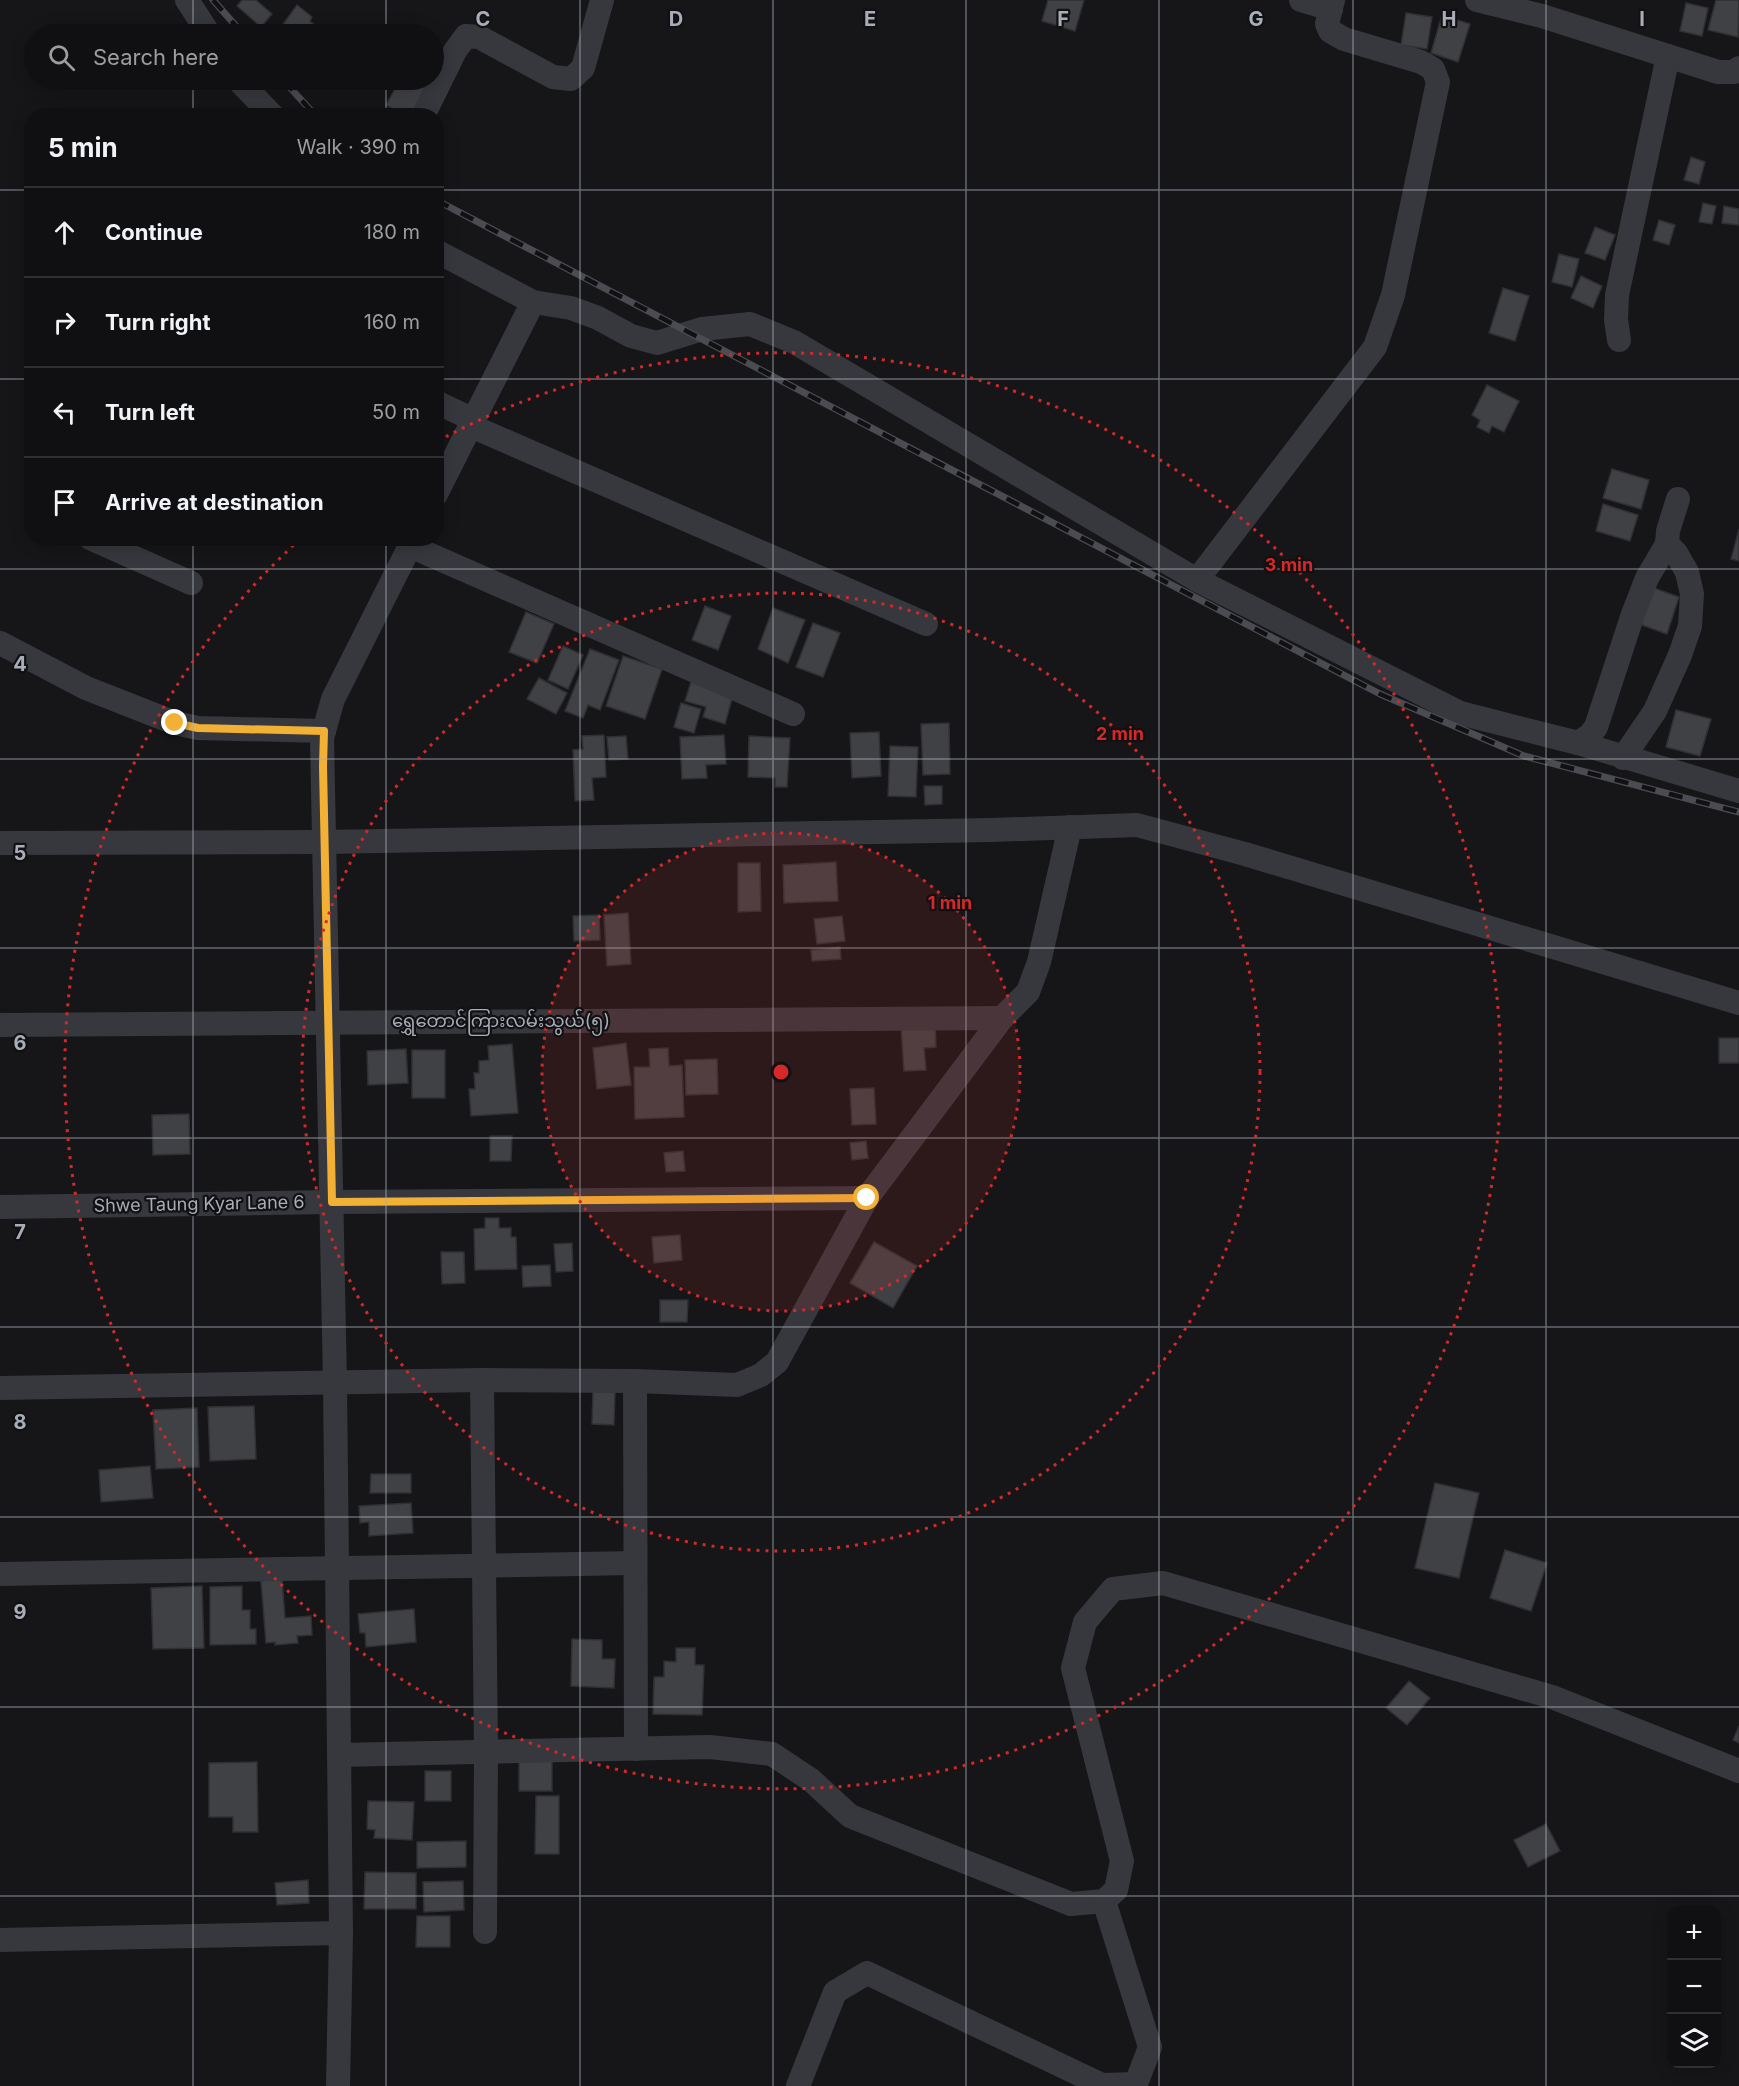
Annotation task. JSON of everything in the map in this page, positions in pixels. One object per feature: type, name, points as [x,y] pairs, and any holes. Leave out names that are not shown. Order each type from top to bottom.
[{"type":"street","points":[[187,0],[203,24]]},
{"type":"street","points":[[444,75],[466,36],[479,37],[553,77],[571,79],[583,68],[602,0]]},
{"type":"street","points":[[1197,580],[1375,347],[1393,295],[1438,82],[1433,69],[1421,62],[1336,36],[1327,24],[1332,4],[1301,0]]},
{"type":"street","points":[[1477,0],[1544,8],[1668,56],[1718,72],[1734,72],[1739,68]]},
{"type":"street","points":[[1619,340],[1616,320],[1617,295],[1668,56]]},
{"type":"street","points":[[248,90],[265,108]]},
{"type":"street","points":[[427,108],[436,90]]},
{"type":"street","points":[[444,255],[533,302],[571,308],[598,318],[631,336],[657,343],[702,329],[726,326],[750,324],[768,330],[794,342],[1197,580],[1460,713],[1578,744],[1739,791]]},
{"type":"street","points":[[444,478],[533,302]]},
{"type":"street","points":[[444,407],[472,423],[926,624]]},
{"type":"street","points":[[1578,744],[1596,727],[1633,614],[1647,578],[1667,544],[1668,531],[1678,499]]},
{"type":"street","points":[[1623,758],[1655,711],[1690,626],[1692,594],[1687,572],[1676,553],[1667,544]]},
{"type":"street","points":[[108,546],[192,583]]},
{"type":"street","points":[[338,2086],[341,1933],[335,1384],[322,738],[333,699],[410,546]]},
{"type":"street","points":[[421,546],[793,714]]},
{"type":"street","points":[[0,643],[86,688],[175,723],[198,728],[324,731]]},
{"type":"street","points":[[0,843],[324,842],[1137,825],[1245,854],[1739,1003]]},
{"type":"street","points":[[0,1388],[482,1380],[635,1381],[737,1385],[761,1376],[777,1362],[867,1198],[1002,1018],[1028,992],[1039,962],[1070,827]]},
{"type":"street","name":"ရွှေတောင်ကြားလမ်းသွယ်(၅)","points":[[0,1025],[1002,1018]]},
{"type":"street","name":"Shwe Taung Kyar Lane 6","points":[[0,1207],[867,1198]]},
{"type":"street","points":[[482,1380],[486,1752],[485,1932]]},
{"type":"street","points":[[635,1381],[636,1749]]},
{"type":"street","points":[[0,1574],[635,1563]]},
{"type":"street","points":[[339,1755],[710,1747],[772,1754],[811,1780],[850,1816],[1071,1904],[1104,1902],[1116,1890],[1122,1861],[1073,1668],[1085,1622],[1113,1589],[1163,1583],[1552,1697],[1739,1771]]},
{"type":"street","points":[[798,2086],[835,1992],[867,1973],[1102,2085],[1136,2084],[1150,2047],[1104,1902]]},
{"type":"street","points":[[0,1940],[341,1933]]},
{"type":"building","points":[[242,0],[256,0],[272,14],[264,24],[258,24],[237,6]]},
{"type":"building","points":[[1048,0],[1084,0],[1075,31],[1042,21]]},
{"type":"building","points":[[1716,0],[1739,0],[1738,37],[1708,30]]},
{"type":"building","points":[[1686,3],[1708,8],[1702,36],[1680,31]]},
{"type":"building","points":[[297,5],[312,17],[310,21],[314,24],[283,24]]},
{"type":"building","points":[[1406,13],[1432,17],[1427,49],[1401,45]]},
{"type":"building","points":[[1442,15],[1470,24],[1458,62],[1431,53]]},
{"type":"building","points":[[394,90],[428,90],[418,108],[391,108],[386,105]]},
{"type":"building","points":[[1691,157],[1705,162],[1699,184],[1684,180]]},
{"type":"building","points":[[1703,203],[1716,206],[1712,224],[1699,222]]},
{"type":"building","points":[[1724,206],[1739,209],[1739,225],[1722,223]]},
{"type":"building","points":[[1659,220],[1675,225],[1669,245],[1653,240]]},
{"type":"building","points":[[1595,227],[1615,235],[1605,260],[1585,253]]},
{"type":"building","points":[[1559,254],[1579,259],[1572,287],[1552,282]]},
{"type":"building","points":[[1581,276],[1602,286],[1593,308],[1571,298]]},
{"type":"building","points":[[1503,288],[1529,296],[1515,341],[1489,333]]},
{"type":"building","points":[[1487,385],[1519,401],[1504,432],[1492,426],[1489,433],[1477,427],[1480,420],[1472,415]]},
{"type":"building","points":[[1612,469],[1649,480],[1641,509],[1603,498]]},
{"type":"building","points":[[1603,504],[1638,515],[1630,541],[1596,531]]},
{"type":"building","points":[[1739,529],[1739,561],[1731,559]]},
{"type":"building","points":[[1651,587],[1679,597],[1667,634],[1639,624]]},
{"type":"building","points":[[705,606],[731,616],[718,650],[692,640]]},
{"type":"building","points":[[773,608],[805,620],[788,663],[758,649]]},
{"type":"building","points":[[526,612],[554,624],[537,663],[509,652]]},
{"type":"building","points":[[813,623],[840,633],[823,677],[796,667]]},
{"type":"building","points":[[563,646],[583,655],[568,689],[548,680]]},
{"type":"building","points":[[590,649],[619,660],[600,710],[588,705],[583,718],[565,711]]},
{"type":"building","points":[[623,656],[662,669],[645,719],[606,706]]},
{"type":"building","points":[[539,678],[567,693],[556,714],[527,699]]},
{"type":"building","points":[[692,679],[734,691],[725,724],[703,717],[706,707],[685,701]]},
{"type":"building","points":[[681,703],[701,709],[694,733],[674,727]]},
{"type":"building","points":[[1676,710],[1711,719],[1700,756],[1666,747]]},
{"type":"building","points":[[949,723],[950,774],[923,775],[921,724]]},
{"type":"building","points":[[879,732],[881,776],[852,778],[850,733]]},
{"type":"building","points":[[604,735],[606,777],[592,778],[594,800],[575,801],[573,750],[583,749],[582,736]]},
{"type":"building","points":[[724,735],[726,764],[706,765],[707,778],[682,779],[680,737]]},
{"type":"building","points":[[626,736],[628,759],[609,760],[607,737]]},
{"type":"building","points":[[749,736],[790,738],[787,787],[775,787],[775,778],[748,777]]},
{"type":"building","points":[[890,746],[918,747],[916,797],[888,796]]},
{"type":"building","points":[[924,786],[942,786],[942,804],[925,805]]},
{"type":"building","points":[[836,862],[838,901],[784,903],[783,865]]},
{"type":"building","points":[[738,863],[760,863],[761,911],[738,912]]},
{"type":"building","points":[[628,913],[631,964],[607,966],[604,915]]},
{"type":"building","points":[[599,915],[600,940],[574,941],[573,916]]},
{"type":"building","points":[[842,916],[845,941],[817,944],[814,919]]},
{"type":"building","points":[[840,947],[841,959],[812,961],[811,950]]},
{"type":"building","points":[[935,1023],[936,1047],[924,1048],[926,1070],[904,1071],[901,1026]]},
{"type":"building","points":[[1719,1038],[1739,1038],[1739,1063],[1719,1063]]},
{"type":"building","points":[[626,1043],[631,1085],[597,1089],[593,1048]]},
{"type":"building","points":[[512,1044],[518,1113],[471,1116],[469,1089],[475,1089],[474,1073],[479,1073],[479,1061],[489,1060],[488,1046]]},
{"type":"building","points":[[668,1048],[669,1066],[682,1065],[684,1117],[635,1119],[634,1067],[650,1067],[649,1049]]},
{"type":"building","points":[[406,1049],[408,1083],[368,1085],[367,1051]]},
{"type":"building","points":[[412,1050],[445,1050],[445,1098],[412,1098]]},
{"type":"building","points":[[717,1059],[718,1094],[686,1095],[685,1060]]},
{"type":"building","points":[[874,1088],[876,1124],[852,1125],[850,1089]]},
{"type":"building","points":[[189,1114],[190,1154],[153,1155],[152,1115]]},
{"type":"building","points":[[490,1136],[512,1136],[511,1161],[490,1161]]},
{"type":"building","points":[[866,1141],[868,1158],[852,1160],[850,1143]]},
{"type":"building","points":[[683,1151],[685,1171],[666,1172],[664,1153]]},
{"type":"building","points":[[485,1218],[499,1218],[499,1228],[511,1228],[511,1237],[516,1237],[517,1269],[475,1270],[474,1229],[485,1228]]},
{"type":"building","points":[[680,1235],[682,1260],[654,1263],[652,1237]]},
{"type":"building","points":[[874,1242],[917,1266],[893,1308],[850,1283]]},
{"type":"building","points":[[572,1243],[573,1271],[556,1272],[554,1244]]},
{"type":"building","points":[[441,1252],[464,1252],[465,1283],[442,1284]]},
{"type":"building","points":[[550,1265],[551,1286],[523,1287],[522,1266]]},
{"type":"building","points":[[660,1300],[688,1300],[687,1322],[660,1322]]},
{"type":"building","points":[[593,1392],[615,1392],[614,1425],[592,1424]]},
{"type":"building","points":[[254,1406],[256,1459],[210,1461],[208,1407]]},
{"type":"building","points":[[197,1408],[199,1467],[156,1469],[153,1410]]},
{"type":"building","points":[[150,1466],[153,1498],[101,1502],[99,1470]]},
{"type":"building","points":[[371,1474],[411,1474],[411,1493],[370,1493]]},
{"type":"building","points":[[1435,1483],[1479,1493],[1459,1578],[1415,1568]]},
{"type":"building","points":[[411,1503],[413,1533],[369,1536],[369,1522],[360,1523],[359,1506]]},
{"type":"building","points":[[1505,1550],[1547,1563],[1531,1611],[1490,1598]]},
{"type":"building","points":[[282,1579],[285,1618],[311,1616],[312,1635],[297,1636],[298,1643],[275,1645],[275,1642],[266,1643],[261,1581]]},
{"type":"building","points":[[202,1586],[204,1648],[153,1649],[151,1588]]},
{"type":"building","points":[[242,1586],[242,1610],[250,1610],[250,1629],[256,1629],[256,1644],[210,1645],[210,1587]]},
{"type":"building","points":[[414,1609],[416,1642],[366,1647],[365,1633],[360,1633],[358,1614]]},
{"type":"building","points":[[572,1639],[602,1640],[602,1659],[615,1659],[614,1688],[571,1686]]},
{"type":"building","points":[[676,1648],[695,1648],[695,1665],[704,1665],[702,1715],[653,1714],[654,1677],[664,1677],[664,1661],[676,1662]]},
{"type":"building","points":[[1409,1681],[1430,1698],[1407,1725],[1386,1708]]},
{"type":"building","points":[[1739,1726],[1739,1743],[1733,1740]]},
{"type":"building","points":[[552,1758],[552,1791],[519,1791],[519,1759]]},
{"type":"building","points":[[257,1762],[258,1832],[233,1832],[233,1817],[209,1817],[209,1763]]},
{"type":"building","points":[[425,1771],[451,1771],[451,1801],[425,1801]]},
{"type":"building","points":[[536,1796],[559,1796],[559,1854],[535,1854]]},
{"type":"building","points":[[368,1801],[414,1802],[412,1840],[374,1838],[375,1830],[367,1829]]},
{"type":"building","points":[[1546,1824],[1560,1851],[1528,1867],[1514,1840]]},
{"type":"building","points":[[466,1841],[466,1867],[417,1868],[417,1842]]},
{"type":"building","points":[[365,1872],[416,1873],[416,1909],[364,1909]]},
{"type":"building","points":[[308,1880],[309,1903],[277,1905],[275,1883]]},
{"type":"building","points":[[463,1881],[464,1910],[424,1912],[423,1882]]},
{"type":"building","points":[[417,1916],[450,1916],[450,1947],[416,1947]]},
{"type":"railway","points":[[213,0],[234,24]]},
{"type":"railway","points":[[292,90],[309,108]]},
{"type":"railway","points":[[444,204],[1380,694],[1524,756],[1739,812]]},
{"type":"route","points":[[175,723],[198,728],[324,731],[322,738],[332,1202],[867,1198]]}]
